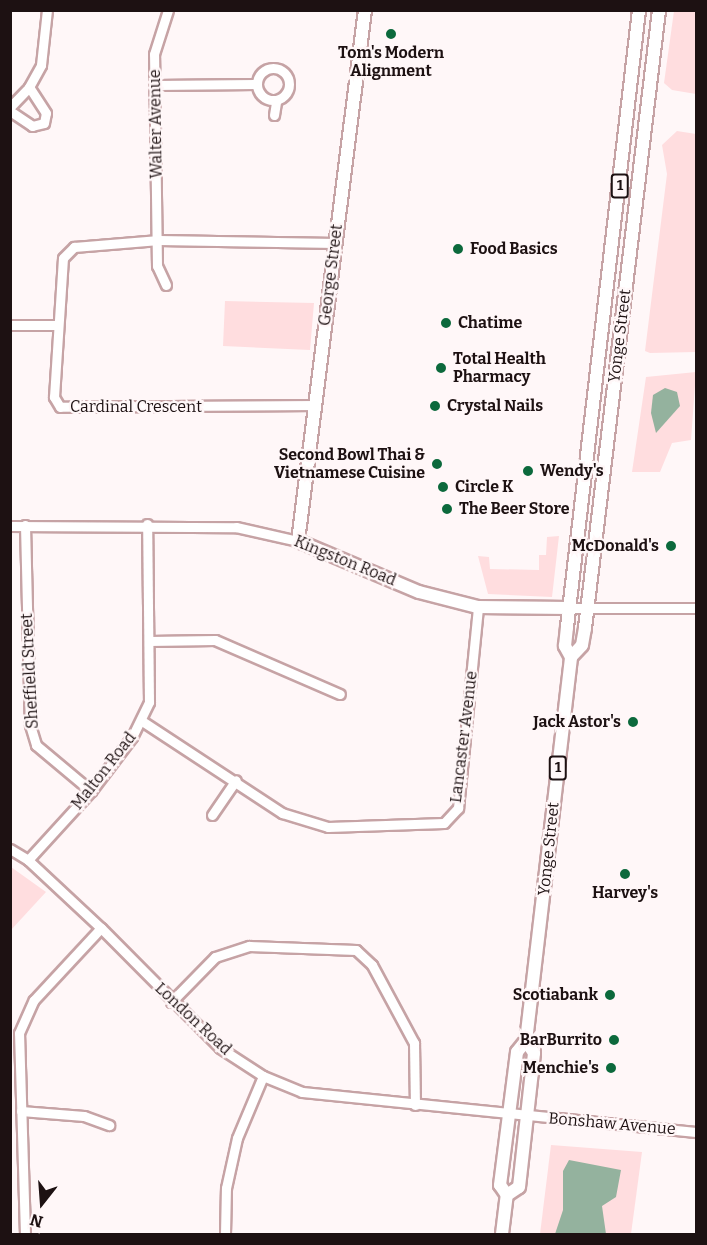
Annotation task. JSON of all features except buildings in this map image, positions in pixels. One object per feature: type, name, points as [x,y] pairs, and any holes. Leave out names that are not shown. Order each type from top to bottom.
[{"type":"main road","name":"George Street","points":[[298,541],[365,10]]},
{"type":"main road","name":"Yonge Street","points":[[502,1234],[507,1195],[500,1185],[517,1052],[526,1041],[571,657],[565,646],[569,608],[639,10]]},
{"type":"main road","name":"Yonge Street","points":[[571,657],[582,645],[659,10]]},
{"type":"main road","name":"Kingston Road","points":[[298,541],[419,592],[478,607],[569,608]]},
{"type":"main road","name":"Yonge Street","points":[[507,1195],[519,1187],[534,1053],[526,1041]]},
{"type":"street","points":[[10,106],[29,87],[46,46],[47,10]]},
{"type":"street","name":"Walter Avenue","points":[[165,285],[157,266],[159,240],[156,85],[157,37],[168,10]]},
{"type":"street","points":[[156,85],[255,84],[273,67],[285,69],[286,95],[276,102],[274,115]]},
{"type":"street","points":[[255,84],[264,95],[276,102]]},
{"type":"street","points":[[10,111],[32,126],[45,123],[46,113],[29,87]]},
{"type":"street","name":"Cardinal Crescent","points":[[316,405],[60,407],[54,397],[56,325],[63,258],[74,247],[159,240],[335,243]]},
{"type":"street","points":[[10,325],[56,325]]},
{"type":"street","name":"Kingston Road","points":[[10,526],[147,524],[236,527],[298,541]]},
{"type":"street","name":"Malton Road","points":[[28,860],[91,790],[142,721],[149,702],[147,524]]},
{"type":"street","name":"Sheffield Street","points":[[25,525],[30,725],[36,745],[91,790]]},
{"type":"street","name":"Lancaster Avenue","points":[[142,721],[236,780],[282,813],[328,827],[444,823],[458,808],[478,607]]},
{"type":"street","points":[[569,608],[696,608]]},
{"type":"street","points":[[149,641],[215,640],[340,694]]},
{"type":"street","points":[[212,815],[236,780]]},
{"type":"street","name":"London Road","points":[[10,849],[28,860],[101,927],[171,1002],[220,1048],[263,1076],[302,1092],[527,1116]]},
{"type":"street","points":[[25,1234],[19,1033],[34,1000],[101,927]]},
{"type":"street","points":[[171,1002],[215,957],[249,946],[356,950],[372,965],[414,1043],[415,1105]]},
{"type":"street","points":[[225,1234],[226,1188],[237,1138],[263,1076]]},
{"type":"street","points":[[21,1111],[84,1116],[109,1125]]},
{"type":"street","name":"Bonshaw Avenue","points":[[527,1116],[696,1132]]},
{"type":"shaded area","points":[[674,11],[696,11],[696,94],[672,90],[664,83]]},
{"type":"shaded area","points":[[677,131],[696,134],[696,352],[650,353],[645,351],[667,174],[662,145]]},
{"type":"shaded area","points":[[225,301],[314,303],[310,350],[223,346]]},
{"type":"shaded area","points":[[696,372],[691,440],[672,443],[660,472],[632,472],[646,377]]},
{"type":"shaded area","points":[[665,388],[677,392],[680,406],[656,433],[651,413],[653,395]]},
{"type":"shaded area","points":[[559,536],[552,597],[488,594],[478,556],[489,557],[490,569],[539,570],[539,555],[546,555],[547,537]]},
{"type":"shaded area","points":[[11,867],[46,892],[11,930]]},
{"type":"shaded area","points":[[551,1145],[642,1152],[631,1234],[540,1234]]},
{"type":"shaded area","points":[[569,1160],[621,1170],[616,1197],[602,1206],[606,1234],[555,1234],[563,1210],[563,1171]]},
{"type":"place","name":"Tom's Modern Alignment","points":[[391,34]]},
{"type":"place","name":"Food Basics","points":[[458,249]]},
{"type":"place","name":"Chatime","points":[[446,323]]},
{"type":"place","name":"Total Health Pharmacy","points":[[441,368]]},
{"type":"place","name":"Crystal Nails","points":[[435,406]]},
{"type":"place","name":"Second Bowl Thai & Vietnamese Cuisine","points":[[437,464]]},
{"type":"place","name":"Wendy's","points":[[528,471]]},
{"type":"place","name":"Circle K","points":[[443,487]]},
{"type":"place","name":"The Beer Store","points":[[447,509]]},
{"type":"place","name":"McDonald's","points":[[671,546]]},
{"type":"place","name":"Jack Astor's","points":[[633,722]]},
{"type":"place","name":"Harvey's","points":[[625,874]]},
{"type":"place","name":"Scotiabank","points":[[610,995]]},
{"type":"place","name":"BarBurrito","points":[[614,1040]]},
{"type":"place","name":"Menchie's","points":[[611,1068]]}]
